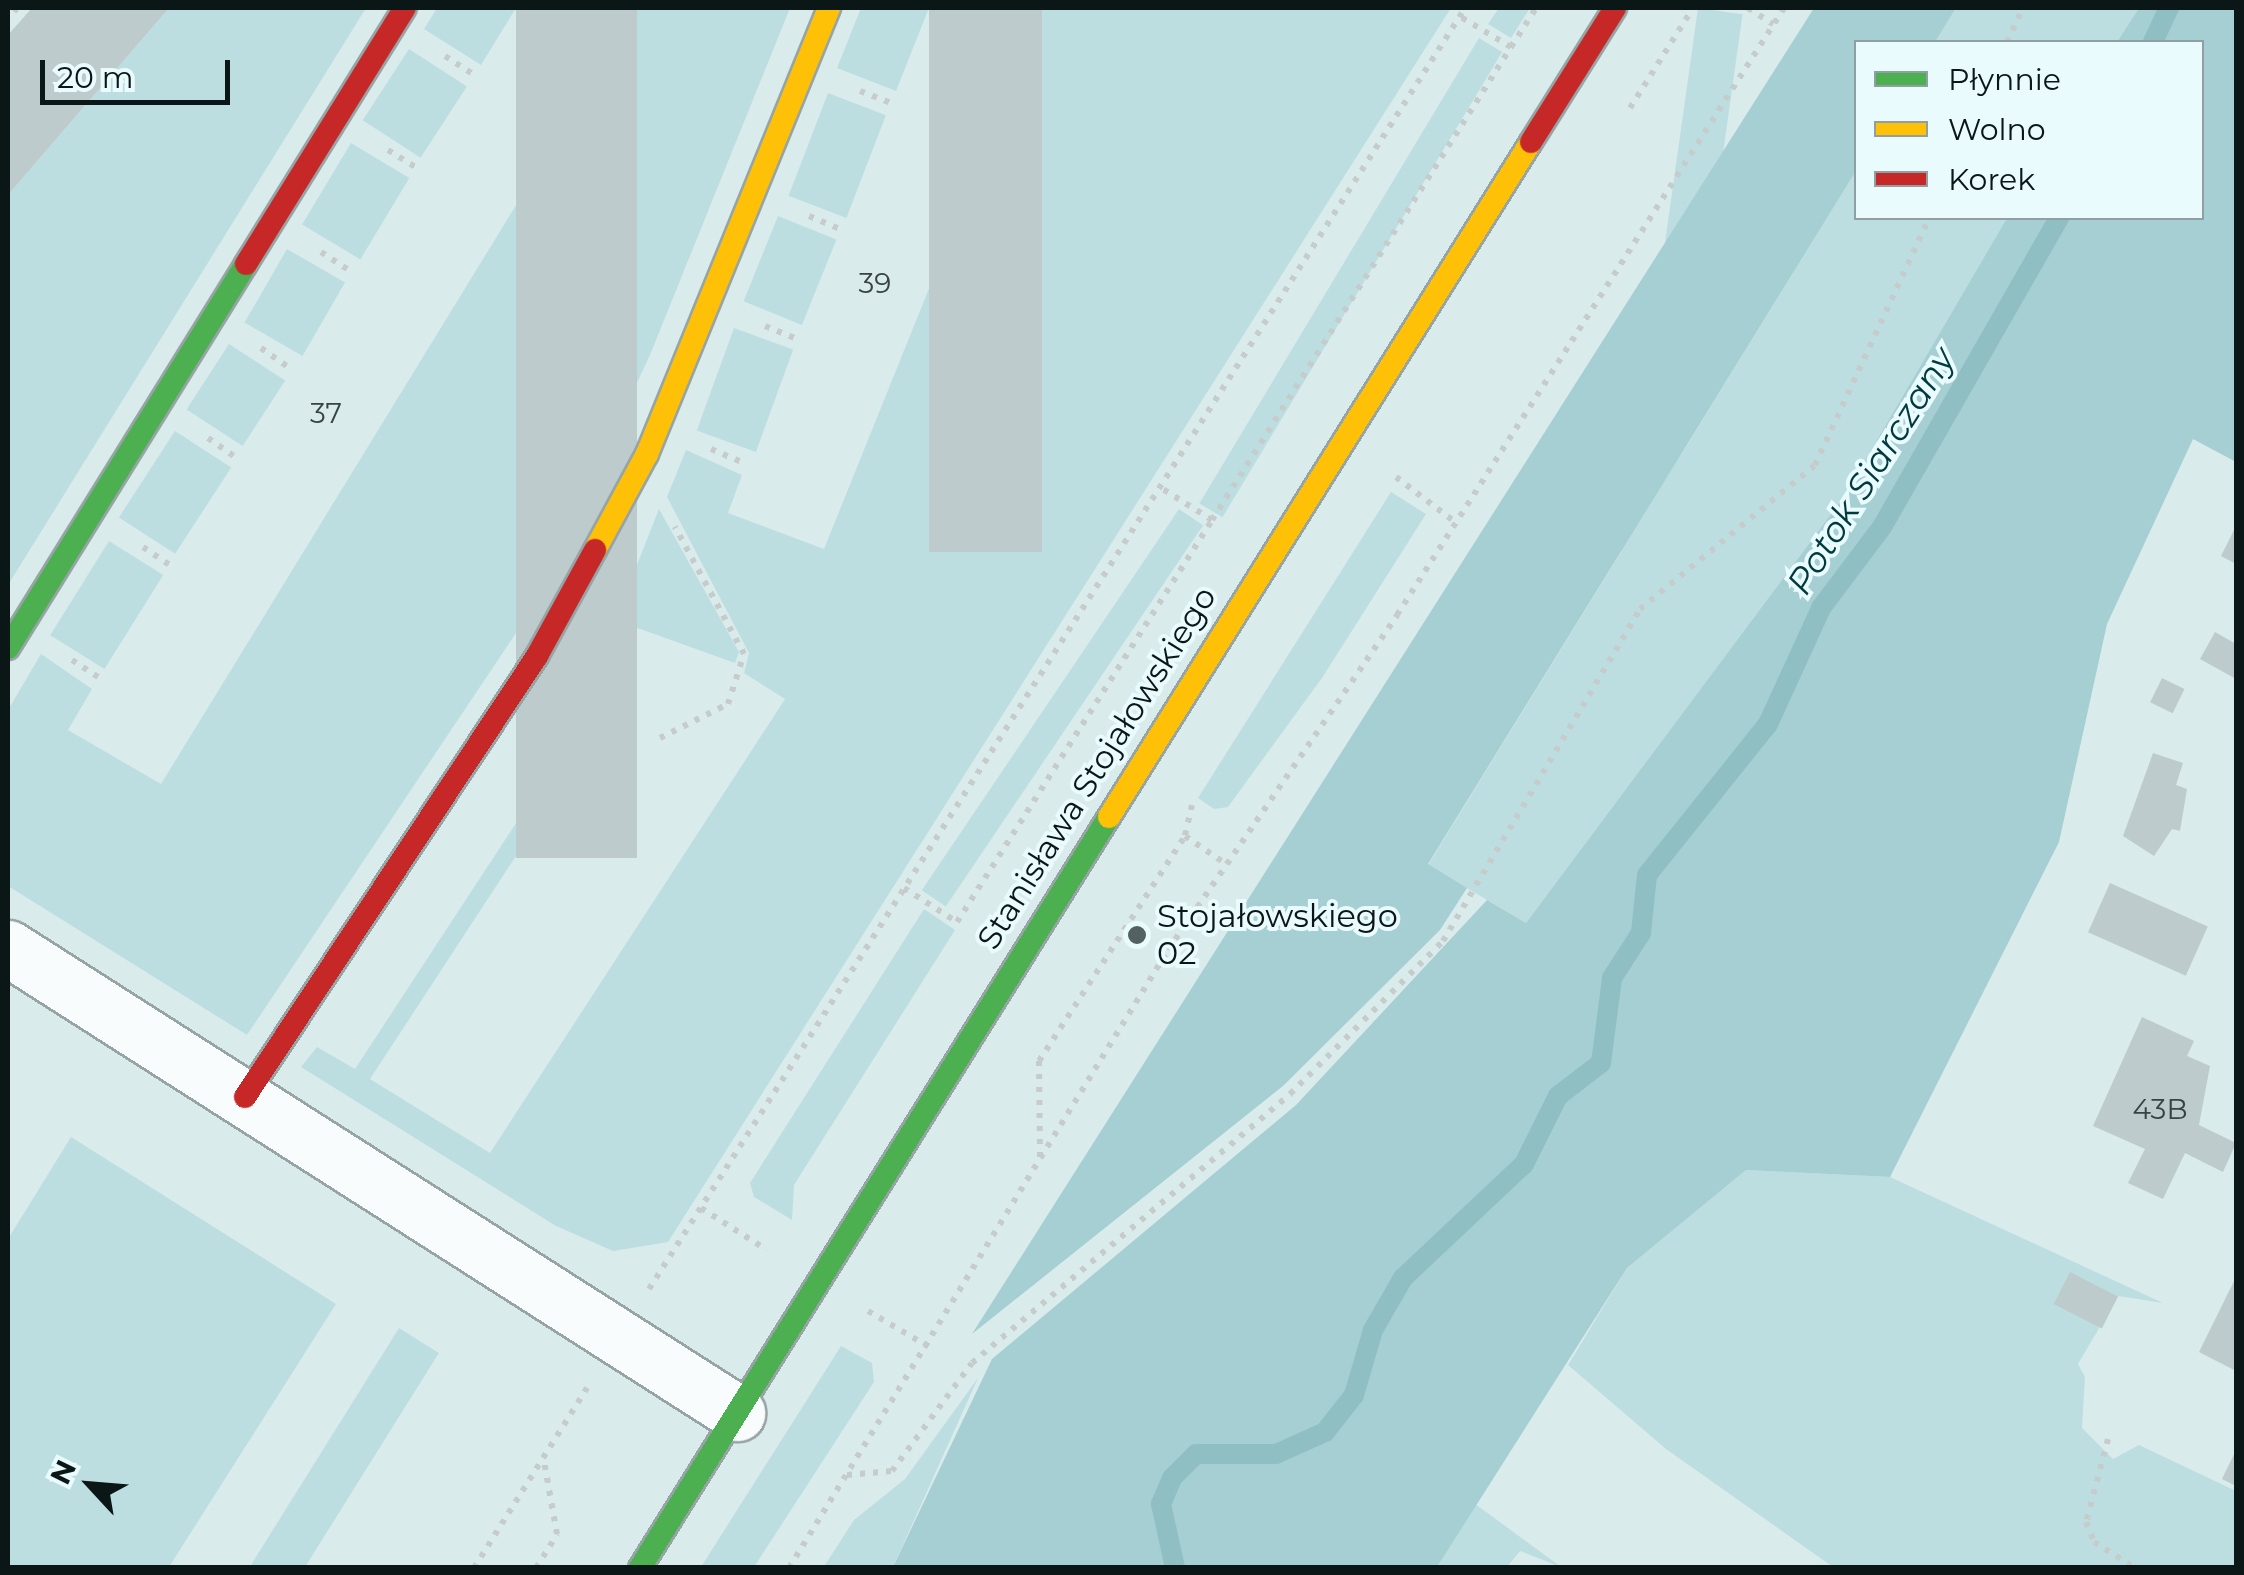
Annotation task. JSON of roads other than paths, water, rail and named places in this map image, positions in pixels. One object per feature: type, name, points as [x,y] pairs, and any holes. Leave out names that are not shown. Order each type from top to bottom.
[{"type":"street","points":[[8,648],[405,8]]},
{"type":"street","points":[[246,1097],[536,656],[647,454],[829,8]]},
{"type":"street","name":"Stanisława Stojałowskiego","points":[[640,1568],[1615,8]]},
{"type":"street","points":[[8,948],[736,1414]]},
{"type":"waterway","name":"Potok Siarczany","points":[[2154,40],[2169,8]]},
{"type":"waterway","name":"Potok Siarczany","points":[[1175,1568],[1161,1504],[1172,1478],[1196,1454],[1276,1454],[1325,1432],[1354,1395],[1373,1330],[1403,1278],[1524,1164],[1558,1096],[1601,1063],[1612,978],[1641,933],[1647,875],[1768,724],[1821,608],[1882,527],[2058,220]]},
{"type":"place","name":"Stojałowskiego 02","points":[[1137,935]]}]
